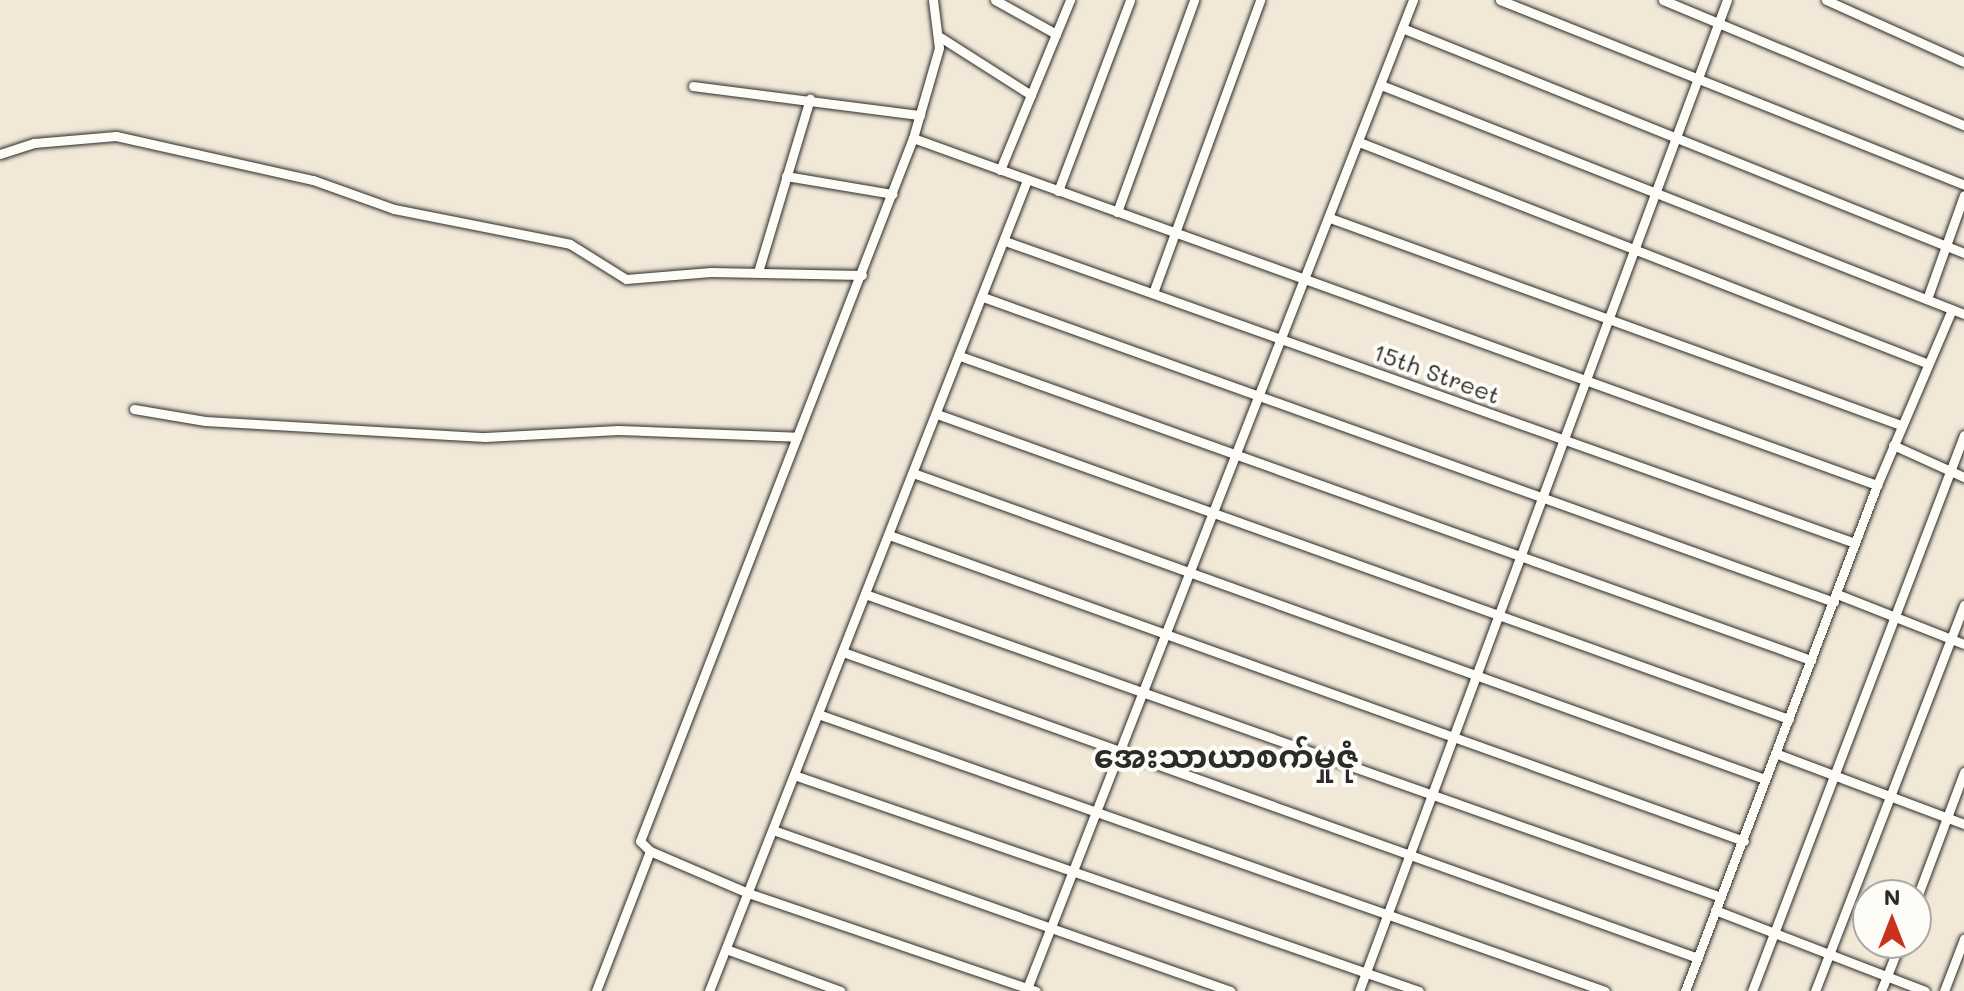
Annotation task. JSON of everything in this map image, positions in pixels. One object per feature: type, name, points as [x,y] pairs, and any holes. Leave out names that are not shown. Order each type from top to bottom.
[{"type":"street","points":[[933,0],[940,37],[913,138],[640,841],[650,851],[748,893],[1030,990],[1073,867],[1284,339],[1413,0]]},
{"type":"street","points":[[995,0],[1056,34]]},
{"type":"street","points":[[1000,170],[1070,0]]},
{"type":"street","points":[[1058,191],[1130,0]]},
{"type":"street","points":[[1117,212],[1194,0]]},
{"type":"street","points":[[1153,293],[1260,0]]},
{"type":"street","points":[[1500,0],[1964,185]]},
{"type":"street","points":[[1663,0],[1964,125]]},
{"type":"street","points":[[1359,991],[1588,382],[1610,319],[1610,304],[1727,0]]},
{"type":"street","points":[[1826,0],[1964,62]]},
{"type":"street","points":[[1402,28],[1676,135],[1964,253]]},
{"type":"street","points":[[940,37],[1031,95]]},
{"type":"street","points":[[1381,85],[1964,314]]},
{"type":"street","points":[[693,86],[920,115]]},
{"type":"street","points":[[758,272],[810,99]]},
{"type":"street","points":[[0,154],[34,143],[116,136],[313,180],[394,209],[570,244],[626,279],[758,272],[862,275]]},
{"type":"street","points":[[913,138],[1877,485]]},
{"type":"street","points":[[1359,142],[1926,363]]},
{"type":"street","points":[[786,176],[892,194]]},
{"type":"street","points":[[709,991],[1027,180]]},
{"type":"street","points":[[1927,299],[1964,195]]},
{"type":"street","points":[[1330,218],[1901,425]]},
{"type":"street","name":"15th Street","points":[[1005,241],[1855,543]]},
{"type":"street","points":[[983,297],[1545,498],[1896,617],[1964,644]]},
{"type":"street","points":[[1685,991],[1877,485],[1926,363],[1952,309]]},
{"type":"street","points":[[960,356],[1520,559],[1811,660]]},
{"type":"street","points":[[134,409],[205,421],[485,437],[618,430],[797,437]]},
{"type":"street","points":[[937,414],[1789,719]]},
{"type":"street","points":[[1752,991],[1964,435]]},
{"type":"street","points":[[1893,445],[1964,477]]},
{"type":"street","points":[[913,473],[1765,779]]},
{"type":"street","points":[[889,535],[1744,841]]},
{"type":"street","points":[[865,594],[1433,798],[1721,897]]},
{"type":"street","points":[[1815,991],[1964,605]]},
{"type":"street","points":[[843,652],[1698,958]]},
{"type":"street","points":[[818,714],[1605,991]]},
{"type":"street","points":[[1775,753],[1964,824]]},
{"type":"street","points":[[1924,879],[1964,772]]},
{"type":"street","points":[[794,775],[1073,867],[1419,991]]},
{"type":"street","points":[[773,830],[1231,991]]},
{"type":"street","points":[[596,991],[650,851]]},
{"type":"street","points":[[1715,910],[1925,991]]},
{"type":"street","points":[[1944,991],[1964,939]]},
{"type":"street","points":[[726,949],[841,991]]},
{"type":"street","points":[[1881,991],[1894,959]]},
{"type":"district","name":"အေးသာယာစက်မှုဇုံ","points":[[1226,755]]}]
